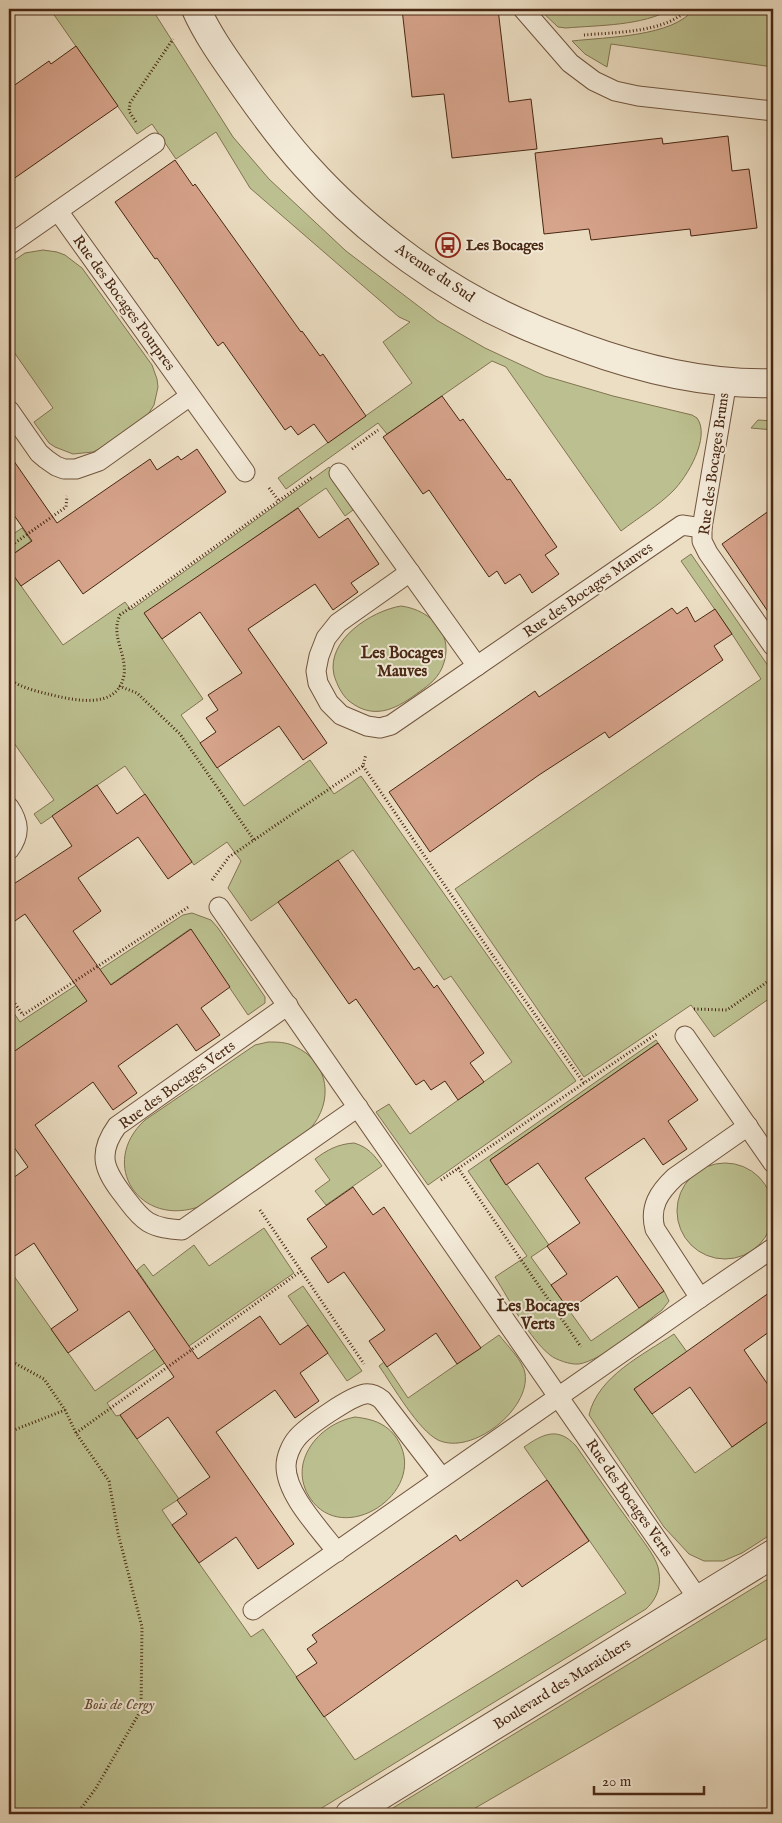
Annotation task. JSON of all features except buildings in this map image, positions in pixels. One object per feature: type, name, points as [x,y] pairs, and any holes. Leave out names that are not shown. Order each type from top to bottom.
[{"type":"street","name":"Avenue du Sud","points":[[196,9],[217,47],[274,128],[306,166],[368,226],[408,257],[467,295],[532,328],[627,363],[685,375],[727,381],[773,383]]},
{"type":"street","name":"Boulevard des Maraichers","points":[[350,1814],[773,1554]]},
{"type":"lane","points":[[523,9],[570,63],[594,81],[615,91],[638,96],[773,111]]},
{"type":"lane","points":[[9,245],[153,144]]},
{"type":"lane","name":"Rue des Bocages Pourpres","points":[[58,211],[244,472]]},
{"type":"lane","name":"Rue des Bocages Bruns","points":[[727,381],[702,528],[702,541],[708,553],[773,646]]},
{"type":"lane","points":[[9,410],[39,453],[56,466],[69,468],[84,467],[99,461],[190,396]]},
{"type":"lane","points":[[339,472],[477,666]]},
{"type":"lane","name":"Rue des Bocages Mauves","points":[[410,572],[338,622],[326,638],[319,656],[316,671],[318,683],[329,703],[341,716],[367,726],[380,728],[391,725],[682,525],[702,528]]},
{"type":"lane","points":[[9,807],[16,817],[18,827],[16,837],[9,850]]},
{"type":"lane","name":"Rue des Bocages Verts","points":[[219,907],[699,1600]]},
{"type":"lane","name":"Rue des Bocages Verts","points":[[288,1005],[117,1126],[106,1145],[106,1163],[110,1177],[147,1222],[157,1226],[182,1230],[358,1107]]},
{"type":"lane","points":[[685,1036],[773,1163]]},
{"type":"lane","points":[[700,1298],[656,1229],[653,1221],[657,1198],[674,1177],[748,1126]]},
{"type":"lane","points":[[253,1610],[773,1248]]},
{"type":"lane","points":[[336,1552],[296,1497],[290,1486],[286,1465],[291,1447],[297,1438],[345,1402],[365,1394],[373,1395],[382,1400],[442,1478]]},
{"type":"path","points":[[549,38],[640,30],[670,22],[688,9]]},
{"type":"path","points":[[153,144],[129,111],[130,102],[176,36]]},
{"type":"path","points":[[347,452],[378,430]]},
{"type":"path","points":[[9,547],[66,507],[69,468]]},
{"type":"path","points":[[9,679],[14,683],[76,701],[95,700],[111,696],[119,686],[124,675],[116,624],[120,615],[317,474]]},
{"type":"path","points":[[119,686],[137,693],[180,734],[254,840]]},
{"type":"path","points":[[363,766],[490,953],[584,1083]]},
{"type":"path","points":[[688,1012],[695,1008],[727,1010],[773,978]]},
{"type":"path","points":[[9,995],[22,1015]]},
{"type":"path","points":[[419,1195],[658,1033]]},
{"type":"path","points":[[458,1168],[597,1370]]},
{"type":"path","points":[[244,1187],[372,1375],[373,1395]]},
{"type":"path","points":[[76,1433],[301,1271]]},
{"type":"path","points":[[9,1360],[44,1379],[65,1410],[76,1433],[109,1481],[118,1533],[142,1626],[141,1710],[96,1788],[76,1814]]},
{"type":"path","points":[[9,1432],[65,1410]]},
{"type":"green space","points":[[50,9],[152,9],[233,137],[269,179],[346,251],[438,321],[485,348],[545,376],[613,396],[692,415],[697,418],[701,426],[699,446],[696,456],[679,485],[661,502],[621,531],[506,367],[492,361],[387,434],[378,423],[286,489],[278,478],[412,383],[383,342],[410,322],[399,317],[250,188],[216,132],[176,159],[152,124],[137,134]]},
{"type":"green space","points":[[539,9],[672,9],[660,15],[634,22],[566,28],[558,27]]},
{"type":"green space","points":[[694,9],[773,9],[773,67],[611,44],[607,67],[585,54],[572,41],[638,34],[655,30],[684,18]]},
{"type":"green space","points":[[43,250],[65,255],[82,268],[152,365],[157,379],[158,387],[154,405],[147,416],[93,452],[73,454],[49,443],[34,422],[53,408],[9,345],[9,264],[25,253]]},
{"type":"green space","points":[[758,420],[773,421],[773,430],[751,428]]},
{"type":"green space","points":[[329,467],[357,507],[345,516],[326,488],[145,614],[203,699],[181,715],[244,806],[310,760],[334,794],[361,776],[576,1081],[428,1185],[376,1112],[389,1104],[410,1134],[512,1062],[451,976],[444,980],[353,850],[251,921],[228,888],[241,861],[227,842],[194,865],[125,766],[41,824],[34,814],[54,800],[9,736],[9,569],[63,645],[125,602],[131,610]]},
{"type":"green space","points":[[22,528],[31,541],[9,557],[9,537]]},
{"type":"green space","points":[[691,554],[773,673],[773,704],[771,705],[768,718],[773,725],[773,996],[714,1037],[691,1005],[584,1077],[455,889],[761,679],[681,561]]},
{"type":"green space","points":[[401,606],[412,608],[422,613],[438,626],[446,645],[446,656],[442,668],[437,677],[399,705],[383,711],[366,710],[358,707],[344,696],[338,686],[334,675],[333,662],[337,650],[353,629],[377,614]]},
{"type":"green space","points":[[192,913],[211,920],[218,928],[265,997],[265,1003],[248,1015],[190,929],[9,1056],[9,1006],[20,1022],[183,915]]},
{"type":"green space","points":[[656,1040],[658,1043],[490,1160],[549,1245],[531,1257],[591,1341],[664,1291],[669,1301],[662,1310],[611,1349],[589,1361],[579,1364],[568,1363],[556,1359],[542,1348],[520,1319],[495,1277],[527,1256],[468,1171]]},
{"type":"green space","points":[[268,1042],[285,1043],[294,1046],[306,1053],[321,1072],[325,1095],[323,1107],[310,1129],[201,1206],[179,1211],[160,1208],[144,1200],[132,1188],[126,1173],[125,1155],[131,1137],[145,1120],[255,1045]]},
{"type":"green space","points":[[354,1143],[370,1152],[382,1166],[326,1205],[315,1191],[330,1180],[315,1159],[333,1148]]},
{"type":"green space","points":[[725,1163],[743,1166],[759,1177],[770,1193],[773,1211],[770,1229],[759,1245],[743,1256],[725,1259],[707,1256],[691,1245],[680,1229],[677,1211],[680,1193],[691,1177],[707,1166]]},
{"type":"green space","name":"Bois de Cergy","points":[[264,1228],[294,1273],[107,1403],[116,1416],[120,1415],[179,1499],[162,1510],[172,1525],[251,1637],[263,1629],[355,1760],[626,1593],[524,1447],[538,1439],[550,1434],[557,1434],[563,1436],[576,1446],[654,1557],[660,1579],[654,1600],[646,1609],[312,1814],[9,1814],[9,1269],[95,1391],[179,1332],[137,1270],[144,1264],[153,1276],[194,1245],[209,1266]]},
{"type":"green space","points":[[303,1286],[362,1371],[347,1381],[288,1296]]},
{"type":"green space","points":[[674,1334],[687,1352],[634,1389],[695,1473],[773,1418],[773,1533],[742,1553],[723,1561],[704,1561],[689,1554],[664,1527],[589,1415],[594,1401],[612,1378],[623,1368]]},
{"type":"green space","points":[[499,1335],[524,1368],[524,1387],[519,1401],[497,1426],[467,1441],[452,1443],[438,1440],[430,1435],[414,1417],[379,1366],[384,1362],[408,1398]]},
{"type":"green space","points":[[355,1417],[374,1421],[390,1431],[399,1442],[405,1461],[402,1479],[392,1495],[377,1508],[360,1516],[342,1518],[324,1512],[310,1498],[304,1485],[302,1472],[304,1459],[318,1436],[342,1421]]},
{"type":"green space","points":[[773,1576],[773,1635],[465,1814],[383,1814]]},
{"type":"place","name":"Les Bocages","points":[[448,245]]},
{"type":"district","name":"Les Bocages Mauves","points":[[402,663]]},
{"type":"district","name":"Les Bocages Verts","points":[[538,1316]]}]
